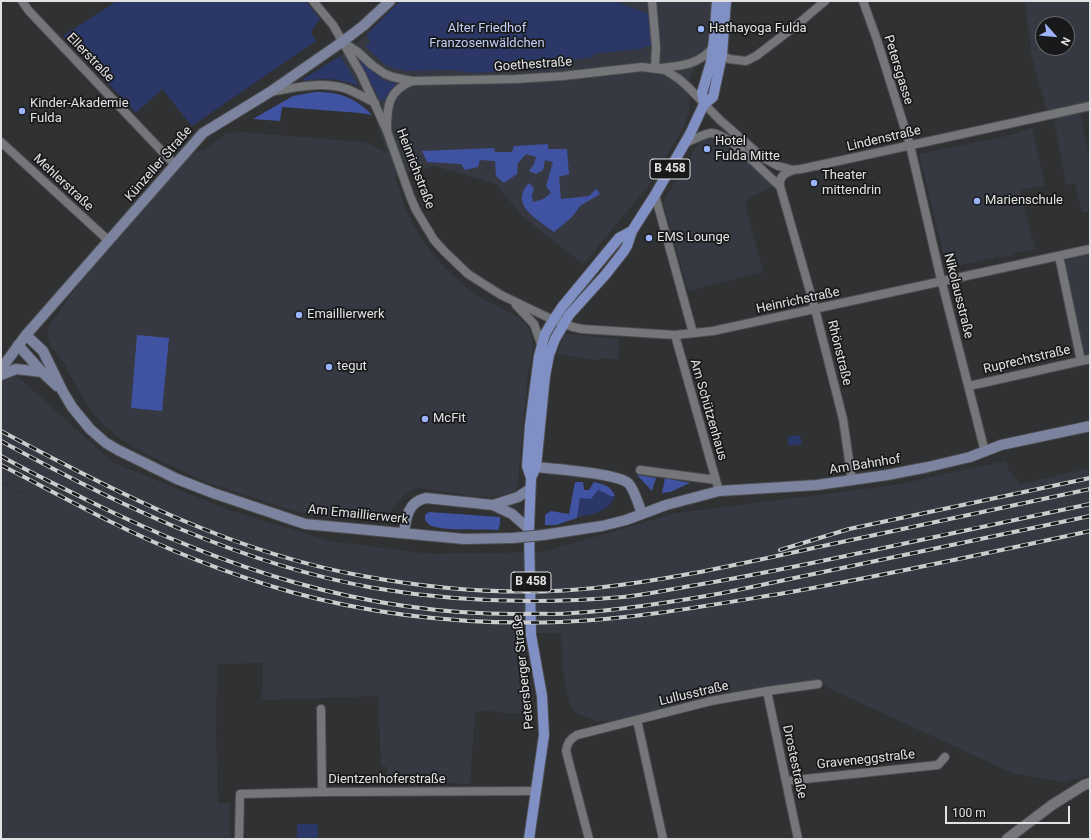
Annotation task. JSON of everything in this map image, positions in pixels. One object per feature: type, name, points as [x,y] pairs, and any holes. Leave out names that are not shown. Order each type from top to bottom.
[{"type":"main road","name":"Künzeller Straße","points":[[1,370],[26,335],[203,133],[270,92],[342,42],[363,26],[390,1]]},
{"type":"main road","name":"B 458","points":[[704,104],[702,93],[713,47],[716,28],[717,1]]},
{"type":"main road","name":"B 458","points":[[704,104],[713,96],[722,55],[726,1]]},
{"type":"main road","name":"Petersberger Straße","points":[[529,839],[544,735],[544,714],[541,687],[532,635],[529,529],[530,489],[531,478],[536,467],[546,365],[555,339],[564,323],[624,251],[632,231],[696,125],[704,104]]},
{"type":"main road","name":"Petersberger Straße","points":[[531,478],[527,466],[534,389],[542,344],[548,327],[562,307],[619,238],[632,231]]},
{"type":"main road","name":"Am Emaillierwerk","points":[[26,335],[43,351],[72,407],[86,424],[106,443],[177,479],[213,494],[305,524],[464,539],[513,538],[602,526],[642,514]]},
{"type":"main road","name":"Am Emaillierwerk","points":[[18,345],[42,372],[62,390]]},
{"type":"main road","points":[[1,375],[16,369],[42,372]]},
{"type":"main road","name":"Am Bahnhof","points":[[642,514],[666,505],[719,491],[818,485],[852,481],[928,467],[970,457],[1001,445],[1090,426]]},
{"type":"main road","points":[[536,467],[609,476],[622,480],[630,485],[642,514]]},
{"type":"main road","points":[[493,505],[518,497],[530,489]]},
{"type":"main road","points":[[404,533],[407,516],[411,506],[424,499],[493,505],[512,514],[529,529]]},
{"type":"street","name":"Ellerstraße","points":[[22,1],[29,11],[175,165]]},
{"type":"street","name":"Heinrichstraße","points":[[313,1],[333,26],[361,74],[387,131],[416,210],[434,240],[450,259],[468,274],[492,290],[554,319],[582,329],[675,335],[732,328],[1090,249]]},
{"type":"street","points":[[652,1],[656,47],[655,68]]},
{"type":"street","points":[[722,55],[729,59],[746,61],[756,56],[825,1]]},
{"type":"street","name":"Petersgasse","points":[[863,1],[877,40],[910,145]]},
{"type":"street","name":"Goethestraße","points":[[342,42],[358,52],[372,65],[385,74],[412,81],[516,79],[563,76],[642,67],[655,68],[665,70],[679,79],[704,104]]},
{"type":"street","name":"Goethestraße","points":[[655,68],[695,62],[703,57],[713,47]]},
{"type":"street","points":[[387,131],[387,116],[390,99],[405,84],[412,81]]},
{"type":"street","points":[[270,92],[310,85],[331,85],[348,90],[375,103]]},
{"type":"street","name":"Lindenstraße","points":[[704,104],[762,157],[778,166],[793,170],[1090,106]]},
{"type":"street","points":[[685,143],[711,133],[720,135],[732,142],[780,186]]},
{"type":"street","name":"Mehlerstraße","points":[[1,142],[109,241]]},
{"type":"street","name":"Nikolausstraße","points":[[910,145],[985,452]]},
{"type":"street","points":[[780,186],[779,182],[782,177],[793,170]]},
{"type":"street","name":"Rhönstraße","points":[[780,186],[815,309],[843,419],[852,481]]},
{"type":"street","points":[[655,195],[693,333]]},
{"type":"street","points":[[1059,256],[1081,361]]},
{"type":"street","name":"Heinrichstraße","points":[[511,300],[534,324],[542,344]]},
{"type":"street","name":"Am Schützenhaus","points":[[675,335],[719,491]]},
{"type":"street","name":"Ruprechtstraße","points":[[969,386],[1090,359]]},
{"type":"street","points":[[640,470],[716,480]]},
{"type":"street","name":"Lullusstraße","points":[[590,839],[566,751],[568,742],[571,738],[577,735],[711,702],[768,691],[818,684]]},
{"type":"street","name":"Drostestraße","points":[[768,691],[798,839]]},
{"type":"street","points":[[321,709],[322,792]]},
{"type":"street","points":[[637,720],[663,839]]},
{"type":"street","name":"Graveneggstraße","points":[[786,781],[938,765],[945,757]]},
{"type":"street","points":[[1007,839],[1052,805],[1084,785],[1090,783]]},
{"type":"street","name":"Dientzenhoferstraße","points":[[239,839],[240,794],[535,791]]},
{"type":"shaded area","points":[[619,1],[712,1],[711,30],[706,48],[699,56],[686,89],[690,100],[688,115],[683,128],[650,184],[583,264],[523,217],[496,184],[435,166],[395,176],[406,210],[421,238],[443,266],[464,286],[480,297],[518,317],[526,324],[530,331],[533,343],[528,372],[518,481],[517,488],[514,492],[490,497],[470,496],[422,488],[414,489],[405,494],[390,513],[382,519],[372,521],[304,514],[208,483],[165,463],[135,448],[118,437],[92,412],[63,362],[50,344],[47,334],[49,326],[78,285],[193,153],[204,150],[226,134],[239,132],[365,142],[387,153],[373,110],[340,56],[366,35],[400,70],[452,70],[473,73],[564,68],[572,65],[572,60],[593,57],[593,54],[642,49],[649,14],[620,3]]},
{"type":"shaded area","points":[[1025,1],[1090,1],[1090,111],[1080,114],[1090,159],[1090,212],[1082,212],[1075,183],[1066,185],[1054,119],[1048,120],[1047,110],[1032,58]]},
{"type":"shaded area","points":[[315,92],[332,93],[346,97],[359,104],[372,115],[282,107],[280,121],[253,119],[293,96]]},
{"type":"shaded area","name":"Marienschule","points":[[1032,128],[1045,185],[1020,190],[1035,249],[1014,253],[1014,255],[997,257],[947,268],[919,154],[1007,136]]},
{"type":"shaded area","points":[[710,136],[717,138],[753,165],[774,186],[752,196],[745,203],[763,272],[688,291],[663,202],[701,139]]},
{"type":"shaded area","points":[[548,144],[548,149],[567,149],[569,174],[559,177],[561,199],[589,196],[596,189],[600,194],[580,206],[572,217],[554,232],[528,211],[522,198],[523,191],[529,183],[534,188],[532,196],[533,202],[543,199],[551,193],[546,186],[553,162],[545,160],[543,170],[536,174],[529,171],[534,164],[536,157],[526,154],[518,163],[517,174],[504,183],[496,176],[495,161],[480,160],[478,167],[465,170],[461,164],[427,162],[422,151],[494,148],[495,152],[512,152],[514,146]]},
{"type":"shaded area","points":[[1090,252],[1090,355],[1075,358],[1055,262]]},
{"type":"shaded area","points":[[564,334],[619,339],[618,359],[600,358],[600,360],[593,360],[557,354]]},
{"type":"shaded area","points":[[137,335],[169,338],[162,411],[131,408]]},
{"type":"shaded area","points":[[1,362],[114,463],[229,510],[330,541],[431,554],[542,552],[677,513],[895,485],[1006,461],[1008,469],[1020,484],[1090,468],[1090,774],[1064,782],[1012,773],[816,682],[746,689],[613,721],[596,721],[579,714],[572,709],[570,705],[563,670],[561,633],[519,633],[530,715],[488,711],[475,712],[470,784],[387,781],[387,767],[381,766],[378,696],[264,700],[262,697],[263,663],[217,664],[216,735],[218,803],[230,803],[230,839],[1,839],[1,483],[142,553],[1,482]]},
{"type":"shaded area","points":[[637,475],[656,478],[652,491]]},
{"type":"shaded area","points":[[665,478],[690,483],[670,492],[662,493]]},
{"type":"shaded area","points":[[575,482],[583,482],[584,490],[589,490],[594,482],[604,485],[611,490],[615,496],[611,496],[598,490],[591,499],[580,498],[577,518],[556,525],[545,525],[545,515],[551,511],[569,514]]},
{"type":"shaded area","points":[[429,512],[500,517],[500,524],[498,530],[438,528],[431,526],[425,520],[425,515]]},
{"type":"green space","points":[[117,1],[306,1],[320,19],[311,32],[316,41],[192,126],[162,89],[136,113],[63,36]]},
{"type":"green space","name":"Alter Friedhof Franzosenwäldchen","points":[[400,1],[619,1],[620,3],[649,14],[653,46],[643,47],[642,49],[593,54],[593,57],[572,60],[572,65],[564,68],[473,73],[452,70],[406,71],[384,64],[365,46],[371,41],[366,35]]},
{"type":"green space","points":[[340,56],[359,86],[332,79],[304,81],[303,79]]},
{"type":"green space","points":[[360,61],[383,80],[398,84],[391,91],[386,100],[380,100],[359,62]]},
{"type":"green space","points":[[800,435],[802,444],[789,446],[787,437]]},
{"type":"green space","points":[[598,490],[611,496],[615,496],[612,502],[600,512],[577,518],[580,498]]},
{"type":"green space","points":[[297,824],[318,824],[318,839],[297,839]]},
{"type":"railway","points":[[1,431],[132,498],[176,518],[268,552],[315,566],[363,576],[420,585],[479,590],[537,591],[624,585],[738,564],[1090,489]]},
{"type":"railway","points":[[1,441],[90,488],[182,530],[228,548],[276,564],[374,588],[405,593],[467,599],[561,601],[640,595],[782,569],[1090,504]]},
{"type":"railway","points":[[1,456],[22,468],[137,524],[242,566],[296,583],[350,596],[405,606],[462,612],[566,614],[629,608],[723,593],[1090,516]]},
{"type":"railway","points":[[1,465],[129,531],[174,551],[267,585],[357,607],[391,613],[458,620],[526,623],[560,622],[616,618],[673,611],[861,579],[1090,531]]},
{"type":"railway","points":[[780,550],[849,529],[1090,478]]},
{"type":"place","name":"Hathayoga Fulda","points":[[701,29]]},
{"type":"place","name":"Kinder-Akademie Fulda","points":[[22,111]]},
{"type":"place","name":"Hotel Fulda Mitte","points":[[707,149]]},
{"type":"place","name":"Theater mittendrin","points":[[814,183]]},
{"type":"place","name":"Marienschule","points":[[977,201]]},
{"type":"place","name":"EMS Lounge","points":[[649,238]]},
{"type":"place","name":"Emaillierwerk","points":[[299,315]]},
{"type":"place","name":"tegut","points":[[329,367]]},
{"type":"place","name":"McFit","points":[[425,419]]}]
